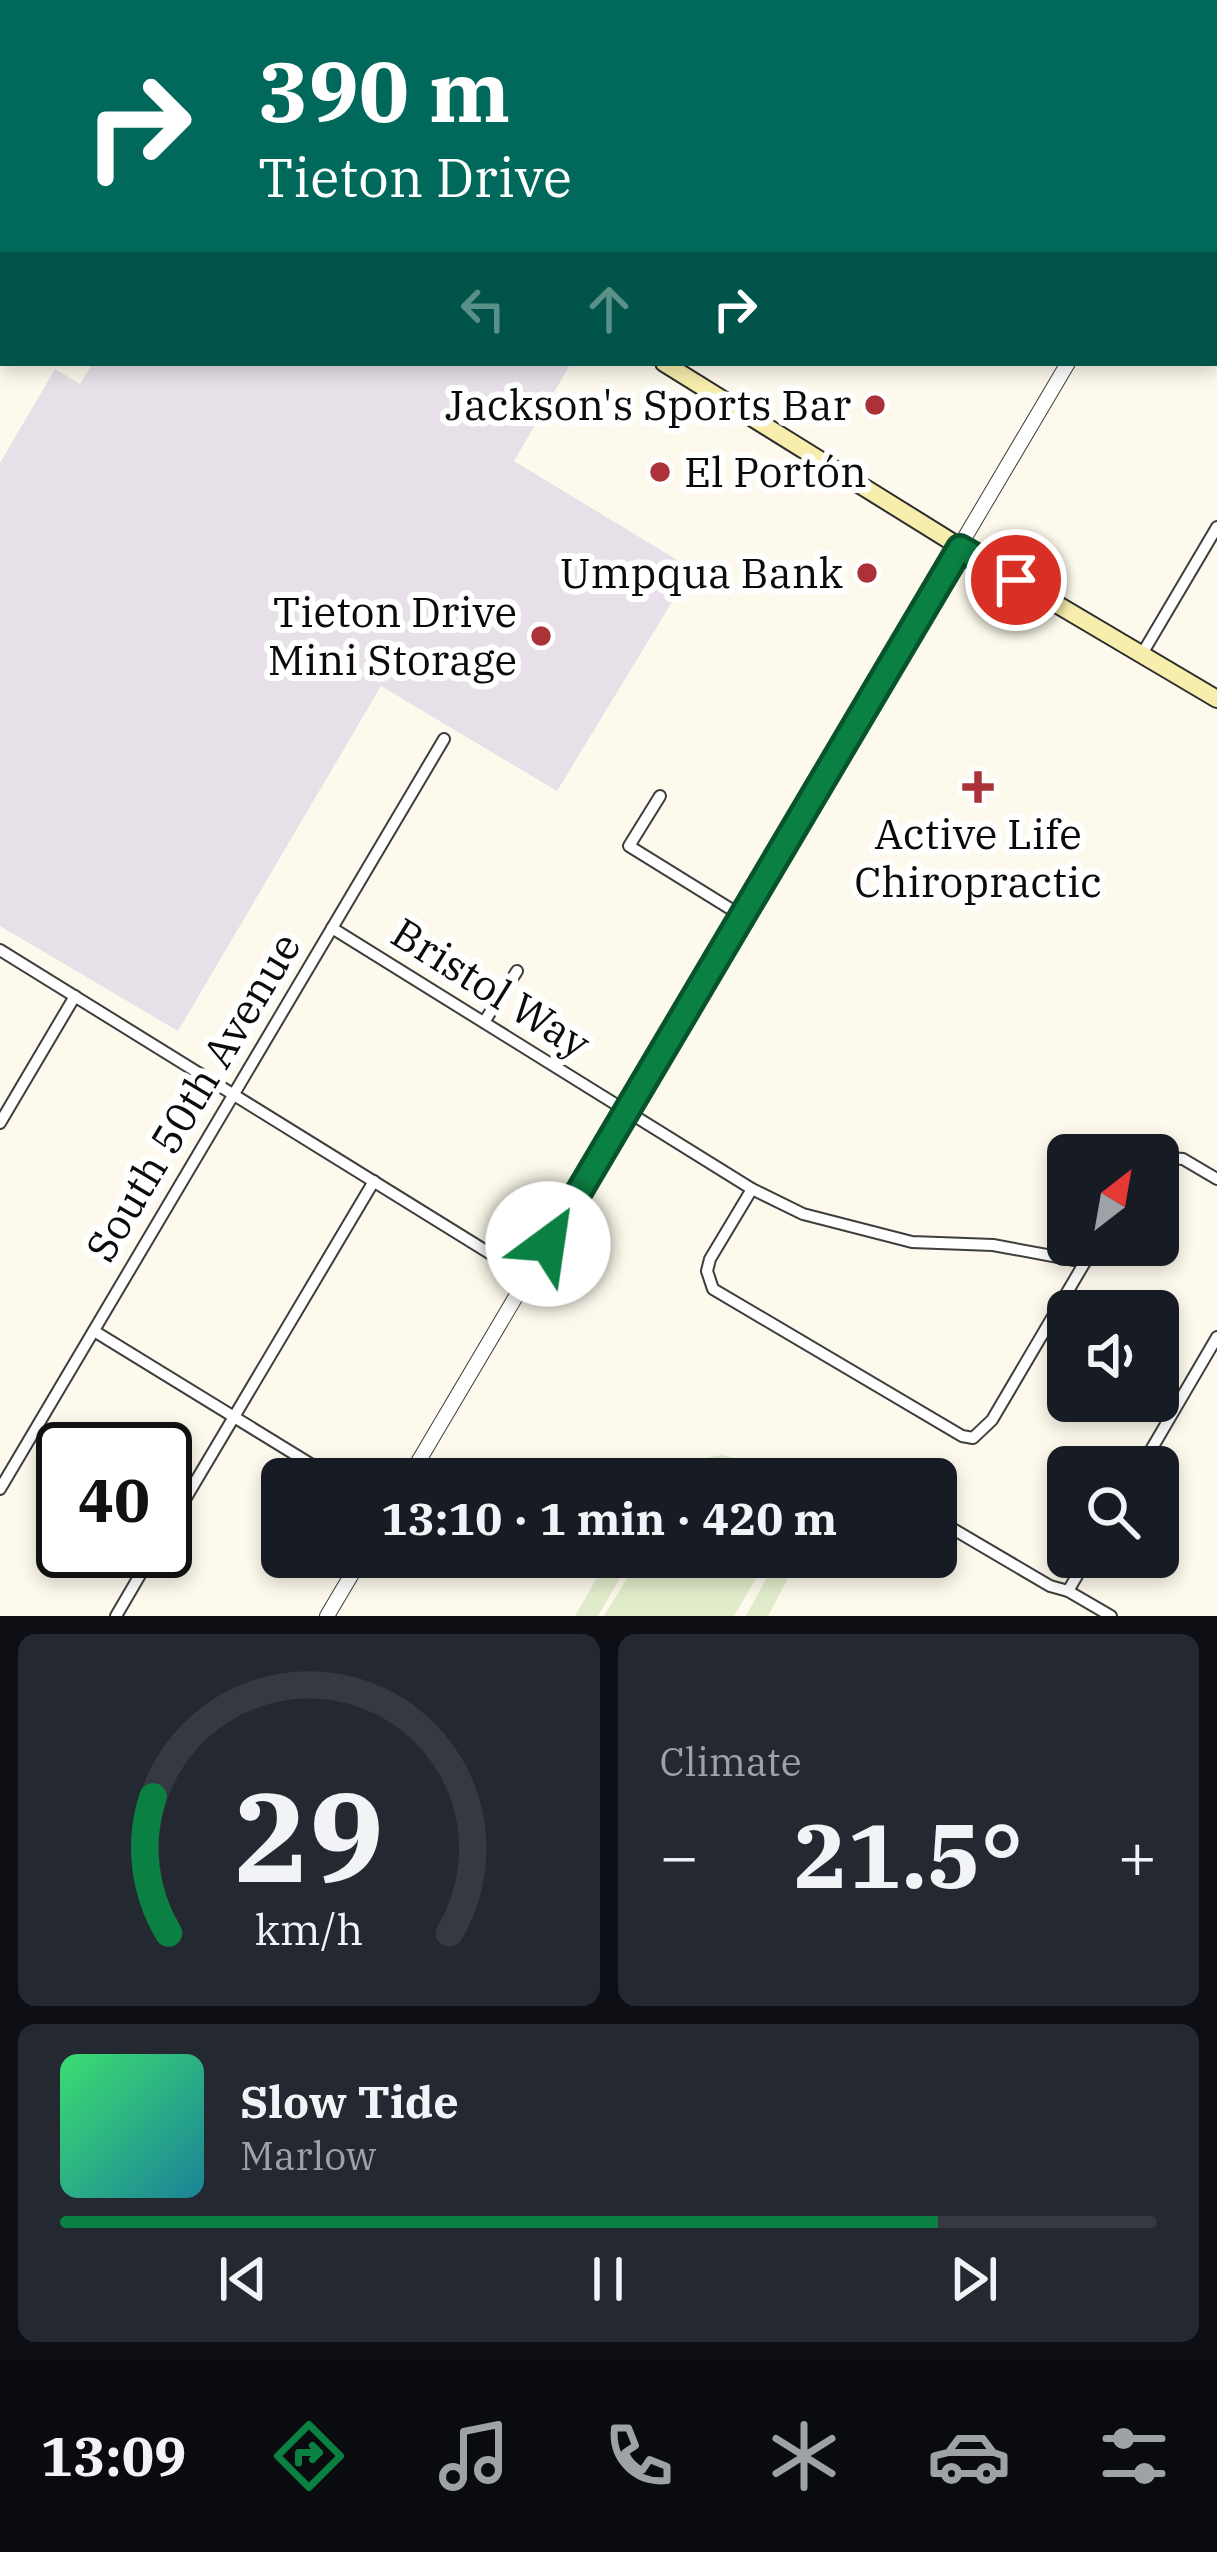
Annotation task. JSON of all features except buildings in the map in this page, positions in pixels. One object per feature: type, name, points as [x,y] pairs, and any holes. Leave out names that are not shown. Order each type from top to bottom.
[{"type":"main road","points":[[690,370],[960,548],[1217,699]]},
{"type":"street","points":[[420,1458],[1066,366]]},
{"type":"street","points":[[1142,654],[1217,527]]},
{"type":"street","name":"South 50th Avenue","points":[[0,1489],[444,739]]},
{"type":"street","points":[[660,796],[629,846],[742,916]]},
{"type":"street","name":"Bristol Way","points":[[332,928],[752,1190],[803,1214],[912,1242],[993,1245],[1047,1255]]},
{"type":"street","points":[[0,950],[528,1277]]},
{"type":"street","points":[[484,1022],[517,971]]},
{"type":"street","points":[[0,1123],[75,996]]},
{"type":"street","points":[[1179,1159],[1217,1179]]},
{"type":"street","points":[[192,1488],[374,1181]]},
{"type":"street","points":[[752,1190],[710,1258],[707,1271],[713,1289],[948,1429],[974,1438],[992,1420],[1082,1266]]},
{"type":"street","points":[[94,1331],[301,1458]]},
{"type":"street","points":[[1153,1446],[1217,1336]]},
{"type":"street","points":[[957,1531],[1111,1616]]},
{"type":"street","points":[[116,1616],[138,1578]]},
{"type":"street","points":[[327,1616],[350,1578]]},
{"type":"street","points":[[1068,1591],[1076,1578]]},
{"type":"shaded area","points":[[91,366],[569,366],[514,461],[692,569],[557,791],[381,686],[178,1031],[0,926],[0,463],[55,369],[80,384]]},
{"type":"green space","points":[[597,1578],[620,1578],[598,1616],[575,1616]]},
{"type":"green space","points":[[627,1578],[756,1578],[734,1616],[604,1616]]},
{"type":"green space","points":[[767,1578],[788,1578],[768,1616],[746,1616]]},
{"type":"place","name":"Jackson's Sports Bar","points":[[875,405]]},
{"type":"place","name":"El Portón","points":[[660,472]]},
{"type":"place","name":"Umpqua Bank","points":[[867,573]]},
{"type":"place","name":"Tieton Drive Mini Storage","points":[[541,636]]},
{"type":"place","name":"Active Life Chiropractic","points":[[978,787]]},
{"type":"route","points":[[548,1244],[960,548],[1016,580]]}]
